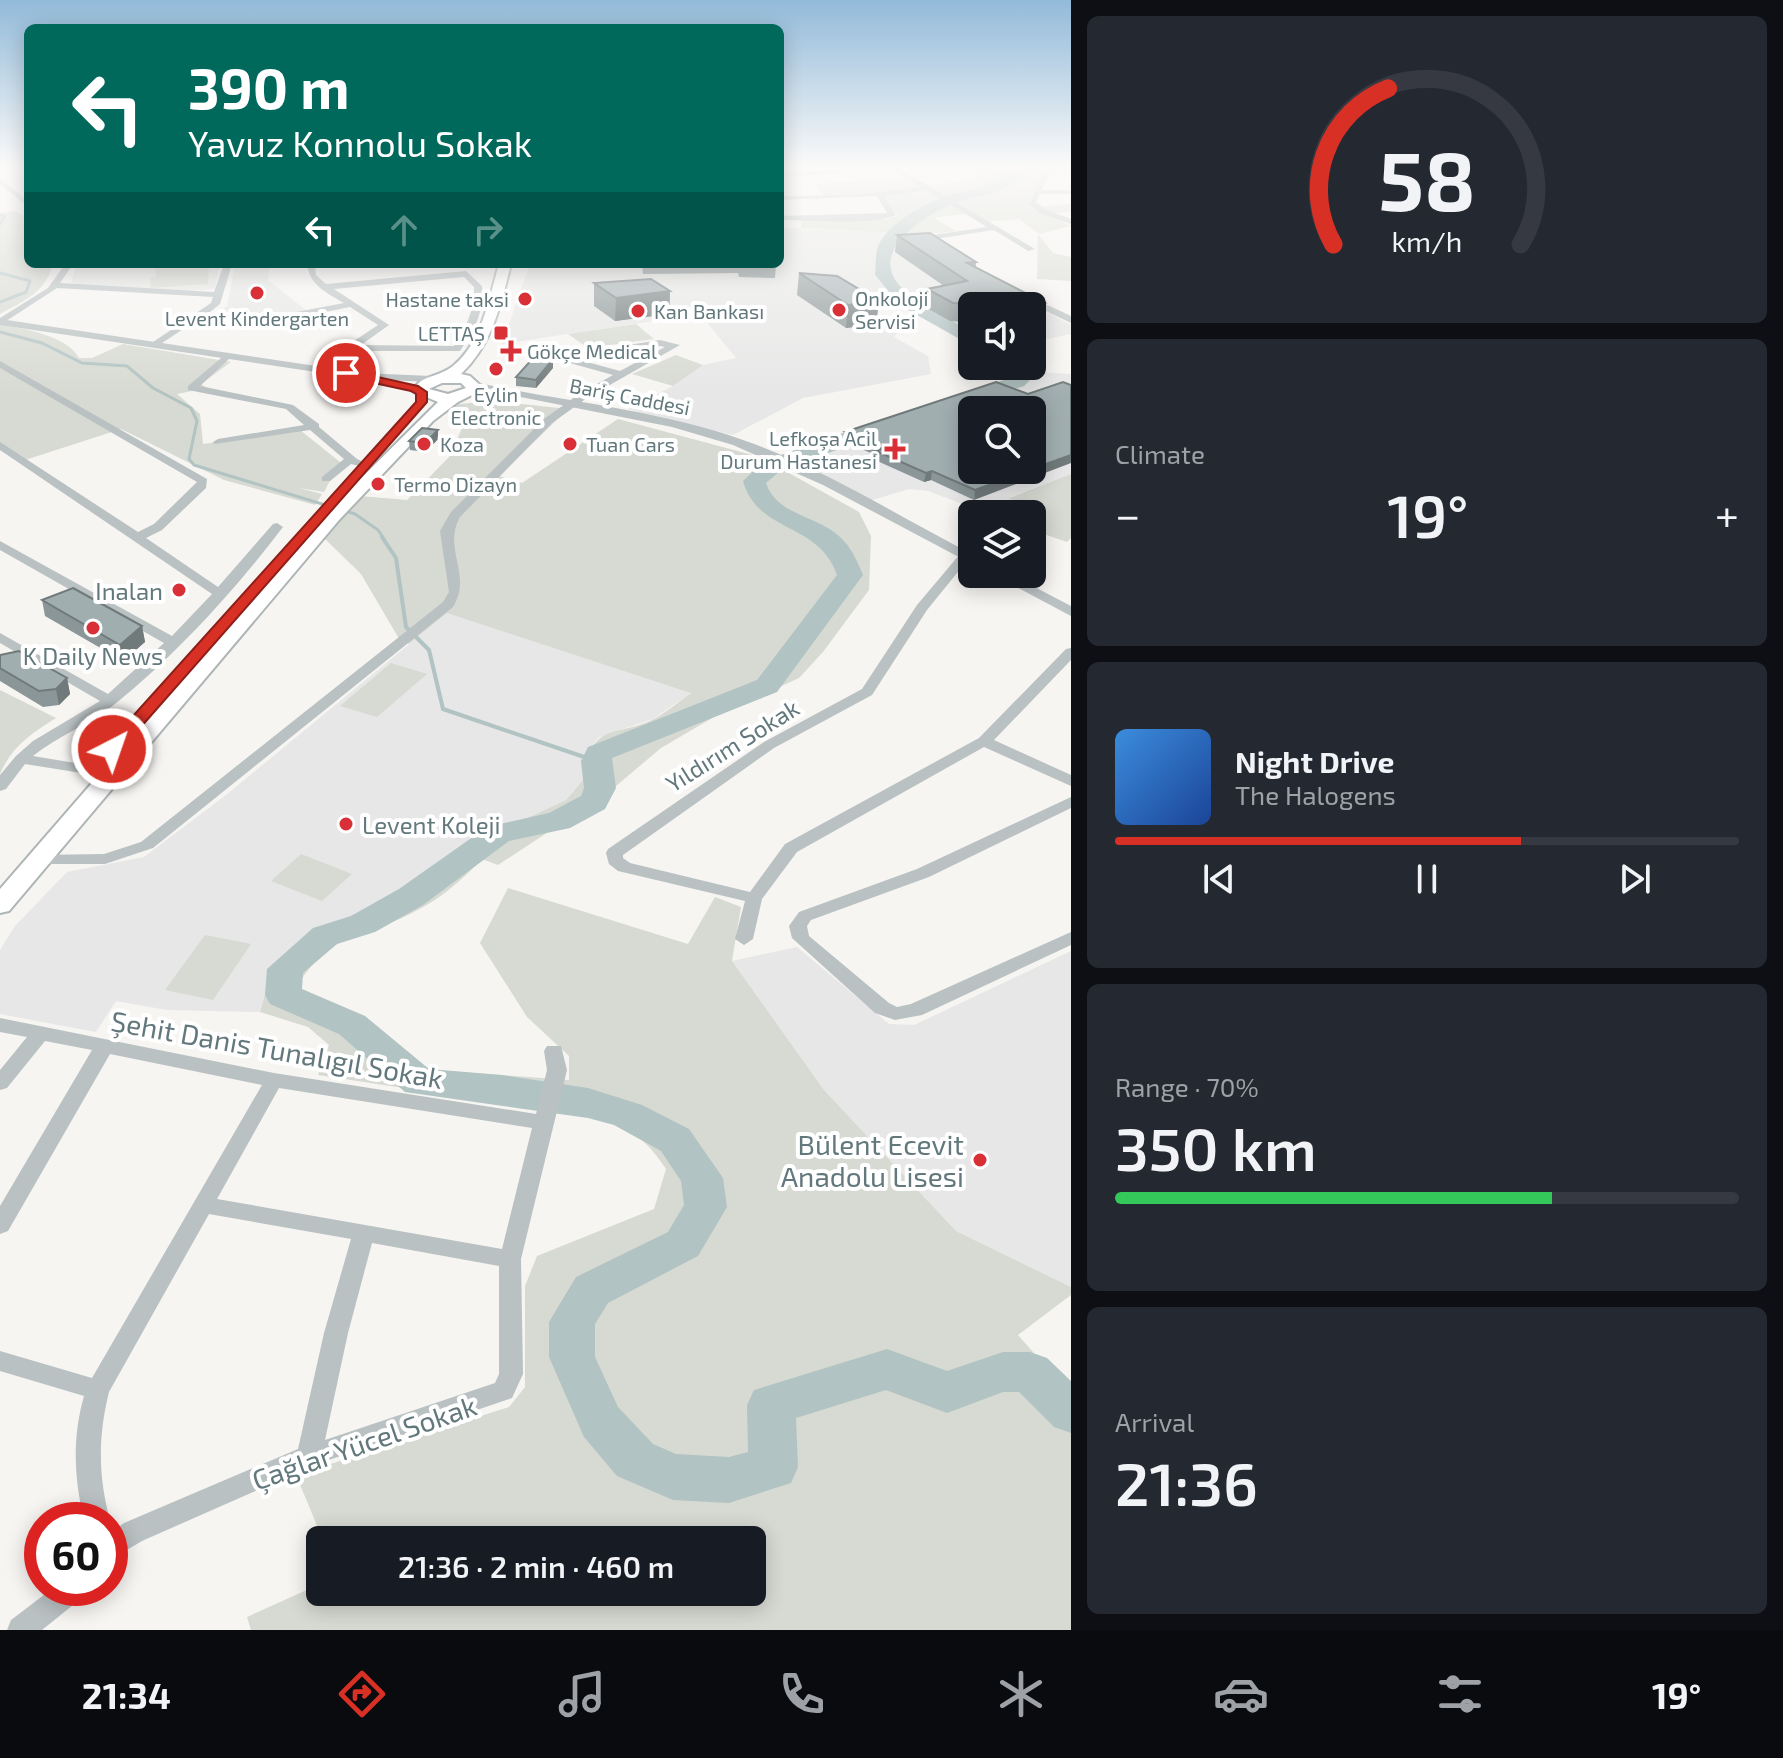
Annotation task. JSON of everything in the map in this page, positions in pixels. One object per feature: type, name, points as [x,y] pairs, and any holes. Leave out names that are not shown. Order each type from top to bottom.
[{"type":"main road","points":[[344,496],[357,462],[417,411],[429,385],[456,372],[468,360],[489,314],[504,268]]},
{"type":"main road","points":[[0,881],[94,770],[344,496],[427,418],[465,390],[504,320],[519,268]]},
{"type":"main road","points":[[429,385],[465,390]]},
{"type":"main road","points":[[429,385],[465,390]]},
{"type":"main road","points":[[0,905],[327,514]]},
{"type":"street","points":[[937,244],[951,255]]},
{"type":"street","points":[[1022,244],[1031,249]]},
{"type":"street","points":[[0,322],[55,285],[66,268]]},
{"type":"street","points":[[156,344],[204,314],[219,295],[227,268]]},
{"type":"street","points":[[311,268],[312,275],[325,287],[384,325],[319,369]]},
{"type":"street","points":[[325,287],[467,269],[478,286],[479,299],[473,321],[457,349],[352,348]]},
{"type":"street","points":[[55,285],[219,295]]},
{"type":"street","points":[[204,314],[270,320],[353,304]]},
{"type":"street","points":[[1046,308],[1071,320]]},
{"type":"street","points":[[0,322],[429,385]]},
{"type":"street","points":[[38,860],[105,859],[147,845],[405,641],[432,618],[455,592],[446,531],[455,515],[548,421],[570,404],[623,375],[675,345],[660,343],[562,358],[623,375]]},
{"type":"street","points":[[227,356],[192,388],[278,403],[299,413],[357,462],[326,479]]},
{"type":"street","points":[[0,364],[203,481],[202,486],[158,527],[138,537]]},
{"type":"street","name":"Bariş Caddesi","points":[[465,390],[570,404],[672,424],[768,453],[958,553]]},
{"type":"street","points":[[218,442],[315,426]]},
{"type":"street","points":[[0,445],[219,593]]},
{"type":"street","points":[[0,786],[21,759],[50,734],[110,701],[172,642],[277,527]]},
{"type":"street","points":[[0,545],[172,642]]},
{"type":"street","name":"Yıldırım Sokak","points":[[754,898],[624,867],[615,860],[614,853],[769,745],[867,692],[922,608],[958,569]]},
{"type":"street","points":[[1026,588],[1071,612]]},
{"type":"street","points":[[0,637],[18,654],[110,701]]},
{"type":"street","points":[[744,939],[754,898],[791,848],[984,741],[1071,652]]},
{"type":"street","points":[[984,741],[1071,781]]},
{"type":"street","points":[[21,759],[94,770]]},
{"type":"street","points":[[1071,802],[923,873],[805,916],[798,926],[801,938],[882,1008],[895,1014],[915,1010],[1071,938]]},
{"type":"street","name":"Şehit Danis Tunalıgıl Sokak","points":[[0,1025],[274,1080],[545,1118]]},
{"type":"street","points":[[0,1083],[41,1033]]},
{"type":"street","points":[[0,1225],[104,1047]]},
{"type":"street","name":"Çağlar Yücel Sokak","points":[[128,1535],[309,1456],[504,1391],[511,1374],[510,1259],[554,1079],[554,1051]]},
{"type":"street","points":[[93,1502],[86,1473],[89,1421],[98,1390],[274,1080]]},
{"type":"street","points":[[205,1205],[510,1259]]},
{"type":"street","points":[[309,1456],[336,1333],[363,1235]]},
{"type":"street","points":[[0,1361],[98,1390]]},
{"type":"street","points":[[21,1630],[51,1606]]},
{"type":"shaded area","points":[[0,244],[24,244],[24,268],[52,268],[50,274],[39,289],[0,314]]},
{"type":"shaded area","points":[[784,244],[928,244],[1008,292],[958,292],[958,334],[897,297],[849,300],[898,333],[894,337],[928,356],[931,374],[803,398],[733,435],[628,409],[673,386],[703,365],[736,358],[700,314],[502,344],[529,268],[784,268]]},
{"type":"shaded area","points":[[1038,244],[1046,244],[1053,253],[1071,257],[1071,281],[1037,279]]},
{"type":"shaded area","points":[[76,268],[219,268],[215,289],[185,291],[71,282]]},
{"type":"shaded area","points":[[167,268],[169,276],[168,268],[209,268],[208,284],[151,288],[150,277],[156,277],[155,269]]},
{"type":"shaded area","name":"Levent Kindergarten","points":[[234,268],[270,268],[268,280],[307,311],[273,319],[216,313],[227,306]]},
{"type":"shaded area","points":[[1046,312],[1071,325],[1071,334],[1046,339]]},
{"type":"shaded area","points":[[636,324],[654,339],[588,348],[568,334]]},
{"type":"shaded area","points":[[0,325],[55,339],[73,350],[79,358],[92,358],[123,344],[231,362],[201,384],[207,388],[177,394],[200,414],[203,444],[300,430],[340,462],[324,492],[299,488],[322,494],[315,505],[224,480],[121,429],[19,462],[0,450]]},
{"type":"shaded area","points":[[676,355],[703,365],[673,386],[632,374]]},
{"type":"shaded area","name":"Lefkoşa Acil Durum Hastanesi","points":[[1046,372],[1071,374],[1071,474],[1046,483],[1046,396],[971,396],[1018,380],[1046,380]]},
{"type":"shaded area","points":[[493,401],[568,409],[499,476],[522,483],[618,419],[760,457],[859,512],[871,536],[869,590],[823,652],[799,678],[714,717],[661,748],[609,792],[498,865],[482,859],[429,904],[333,947],[309,969],[297,987],[305,1001],[361,1017],[398,1053],[430,1070],[569,1080],[569,1056],[527,1017],[480,943],[508,888],[688,944],[715,897],[741,907],[732,961],[824,1090],[956,1231],[1071,1287],[1071,1295],[1018,1335],[1071,1395],[1071,1630],[251,1630],[247,1617],[306,1590],[306,1606],[766,1606],[766,1526],[317,1526],[296,1475],[509,1407],[525,1387],[525,1286],[537,1256],[654,1209],[666,1169],[650,1148],[633,1134],[588,1116],[318,1075],[329,1045],[308,1027],[260,1012],[270,976],[315,931],[399,895],[438,871],[485,830],[525,819],[566,800],[589,773],[590,757],[600,738],[654,719],[691,693],[447,613],[409,644],[398,637],[361,574],[324,538],[360,496],[407,500],[449,457],[468,415],[445,412],[459,404]]},
{"type":"shaded area","name":"Lefkoşa Acil Durum Hastanesi","points":[[958,401],[958,484],[1044,484],[1010,497],[1015,500],[958,502],[928,491],[909,489],[869,501],[794,457]]},
{"type":"shaded area","points":[[1071,474],[1071,538],[1067,542],[1046,535],[1046,500],[1009,498]]},
{"type":"shaded area","name":"Levent Koleji","points":[[447,613],[692,692],[653,719],[599,737],[589,750],[589,773],[566,800],[525,819],[485,830],[438,871],[399,895],[315,931],[270,976],[260,1012],[167,1010],[116,1001],[96,1032],[0,1014],[0,950],[15,926],[67,872],[144,857],[226,795]]},
{"type":"shaded area","points":[[391,663],[427,674],[377,717],[340,706]]},
{"type":"shaded area","points":[[0,690],[56,718],[16,748],[0,774]]},
{"type":"shaded area","points":[[301,854],[352,874],[322,901],[271,881]]},
{"type":"shaded area","points":[[205,935],[251,944],[213,1000],[165,990]]},
{"type":"shaded area","name":"Bülent Ecevit Anadolu Lisesi","points":[[797,947],[889,1024],[914,1025],[1071,951],[1071,1287],[956,1231],[824,1090],[732,961]]},
{"type":"building","points":[[911,244],[948,244],[976,262],[967,263],[1024,292],[958,292],[958,303],[927,289],[967,281]]},
{"type":"building","points":[[799,273],[837,276],[879,301],[848,305]]},
{"type":"building","points":[[651,279],[670,291],[616,298],[594,283]]},
{"type":"building","points":[[534,357],[553,359],[536,380],[516,377]]},
{"type":"building","points":[[996,382],[1028,394],[1063,382],[1071,385],[1071,455],[1046,464],[1046,396],[958,396],[958,482],[932,471],[926,473],[876,451],[883,449],[845,432]]},
{"type":"building","points":[[422,428],[438,430],[425,443],[409,441]]},
{"type":"building","points":[[961,484],[992,484],[975,490]]},
{"type":"building","points":[[73,588],[142,626],[120,645],[42,600]]},
{"type":"building","points":[[19,651],[67,678],[56,689],[39,691],[0,668],[0,655]]},
{"type":"waterway","points":[[888,244],[884,275],[891,287],[907,302],[958,332]]},
{"type":"waterway","points":[[0,273],[30,281],[26,292],[0,302]]},
{"type":"waterway","points":[[0,332],[42,343],[82,363],[127,366],[153,388],[191,408],[197,421],[189,459],[194,465],[355,514],[378,530],[384,539]]},
{"type":"waterway","points":[[973,396],[1019,380]]},
{"type":"waterway","points":[[885,424],[772,466],[754,481],[759,496],[769,507],[831,541],[843,555],[850,575],[767,686],[599,753],[596,761],[600,788],[594,802],[559,821],[498,834],[411,897],[363,924],[325,936],[285,969],[283,995],[316,1012],[352,1025],[419,1082],[502,1089],[588,1103],[628,1115],[675,1140],[702,1178],[706,1207],[683,1244],[592,1290],[572,1322],[572,1357],[601,1422],[635,1460],[673,1477],[729,1480],[773,1467],[771,1405],[887,1369],[947,1392],[1003,1372],[1030,1372],[1071,1412]]},
{"type":"waterway","points":[[382,537],[396,558],[406,627],[429,650],[443,709],[596,761]]},
{"type":"place","name":"Levent Kindergarten","points":[[257,293]]},
{"type":"place","name":"Hastane taksi","points":[[525,299]]},
{"type":"place","name":"Onkoloji Servisi","points":[[839,310]]},
{"type":"place","name":"Kan Bankası","points":[[638,311]]},
{"type":"place","name":"LETTAŞ","points":[[501,333]]},
{"type":"place","name":"Gökçe Medical","points":[[511,351]]},
{"type":"place","name":"Eylin Electronic","points":[[496,369]]},
{"type":"place","name":"Koza","points":[[424,444]]},
{"type":"place","name":"Tuan Cars","points":[[570,444]]},
{"type":"place","name":"Lefkoşa Acil Durum Hastanesi","points":[[895,449]]},
{"type":"place","name":"Termo Dizayn","points":[[378,484]]},
{"type":"place","name":"Inalan","points":[[179,590]]},
{"type":"place","name":"K Daily News","points":[[93,628]]},
{"type":"place","name":"Levent Koleji","points":[[346,824]]},
{"type":"place","name":"Bülent Ecevit Anadolu Lisesi","points":[[980,1160]]},
{"type":"route","points":[[112,749],[321,513],[417,411],[422,392],[346,373]]}]
